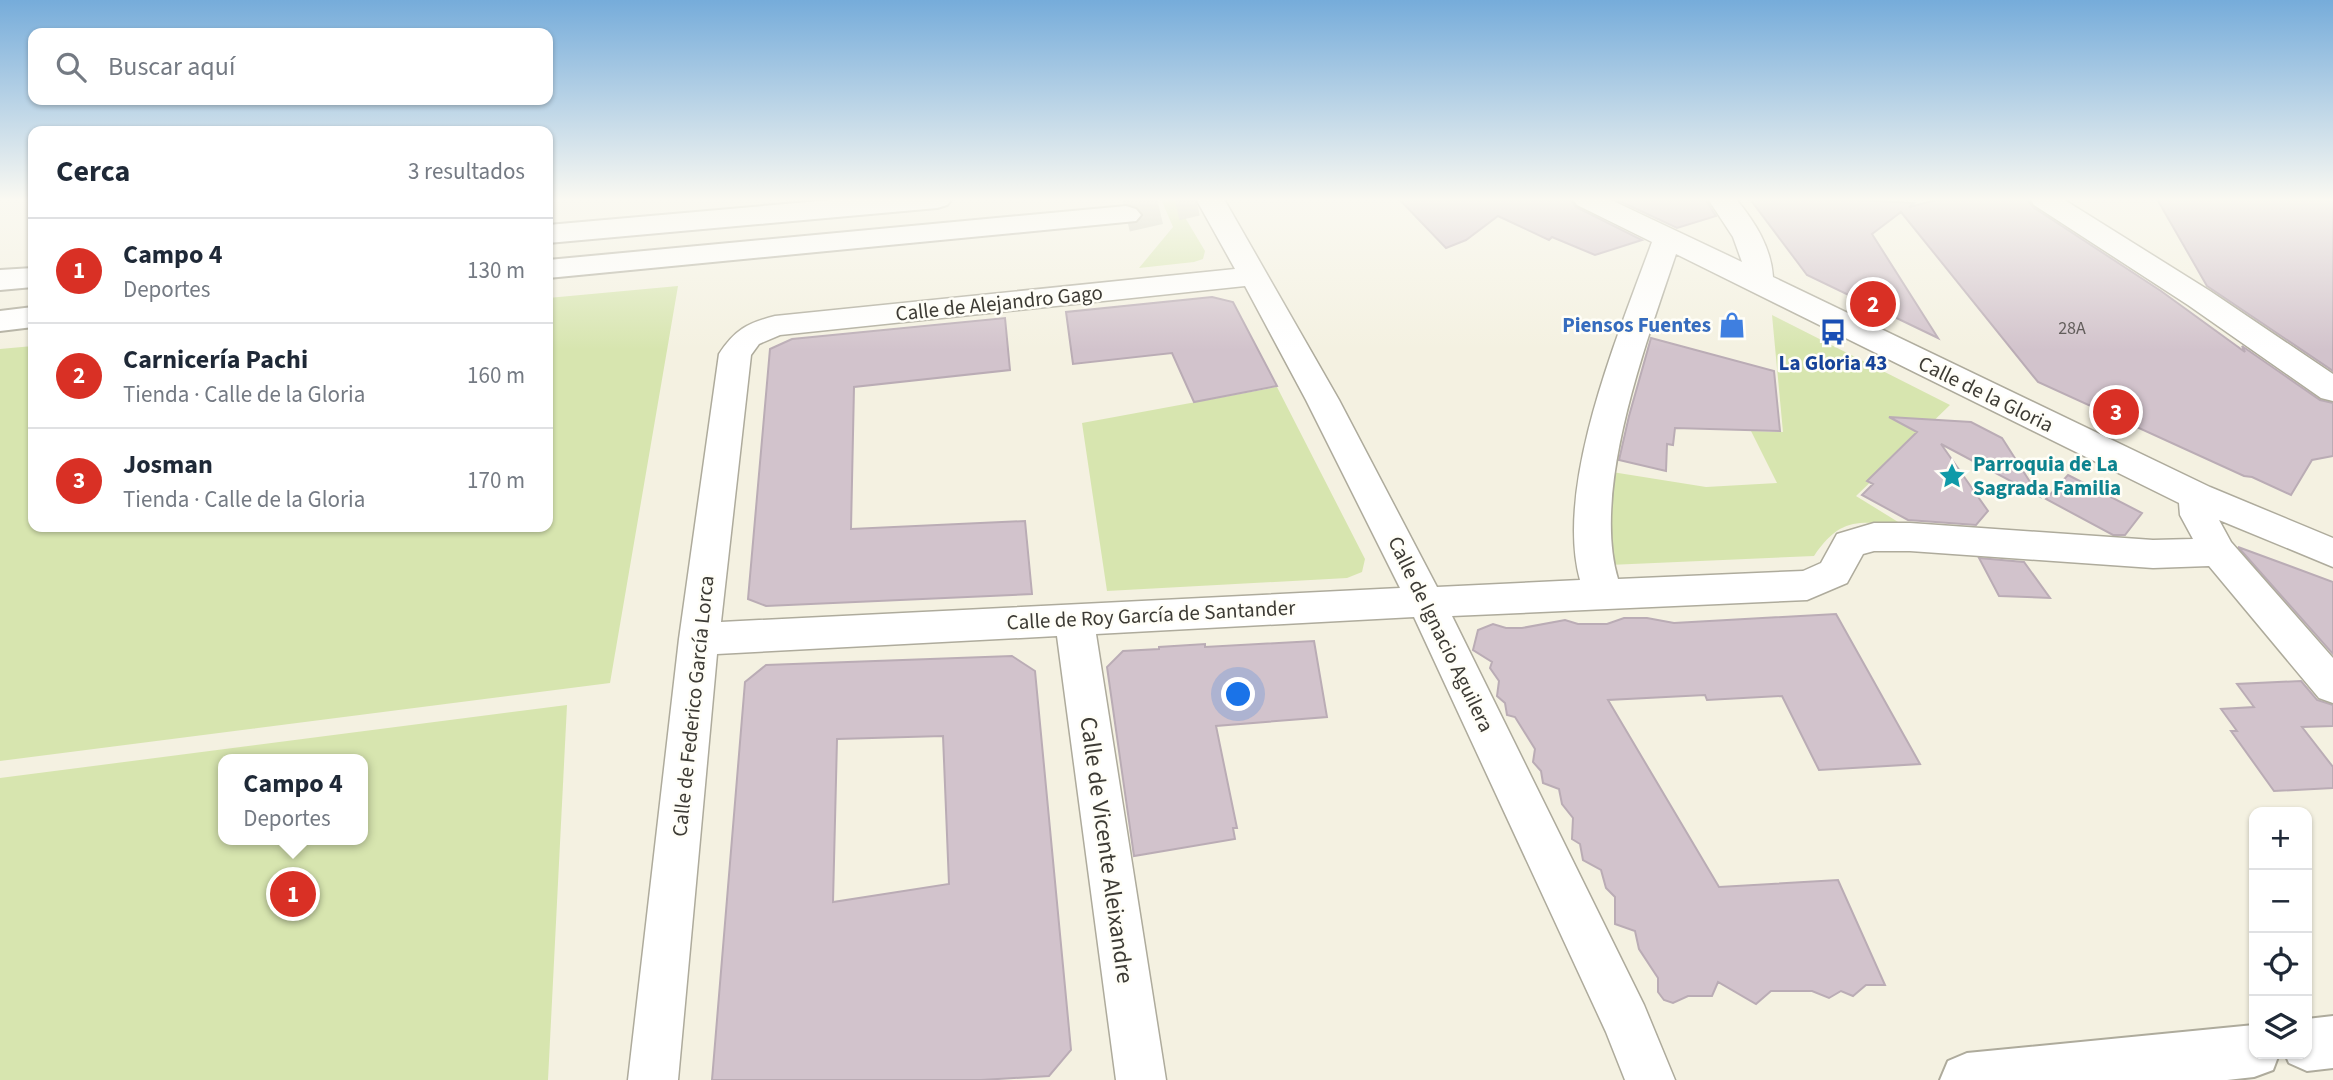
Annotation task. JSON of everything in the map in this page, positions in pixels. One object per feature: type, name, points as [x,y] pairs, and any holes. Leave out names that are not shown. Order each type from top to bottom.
[{"type":"main road","points":[[553,269],[758,249]]},
{"type":"main road","points":[[0,280],[28,278]]},
{"type":"main road","points":[[0,321],[28,318]]},
{"type":"main road","points":[[2312,1044],[2333,1042]]},
{"type":"main road","points":[[1967,1080],[2249,1052]]},
{"type":"street","name":"Calle de Ignacio Aguilera","points":[[1242,249],[1253,276],[1427,602],[1628,1022],[1650,1080]]},
{"type":"street","points":[[1603,594],[1593,559],[1592,523],[1600,471],[1615,389],[1663,249]]},
{"type":"street","name":"Calle de la Gloria","points":[[1694,249],[2197,496],[2333,553]]},
{"type":"street","points":[[1754,249],[1758,282]]},
{"type":"street","points":[[2123,249],[2333,390]]},
{"type":"street","points":[[2153,249],[2199,298]]},
{"type":"street","name":"Calle de Alejandro Gago","points":[[748,337],[775,326],[1253,276]]},
{"type":"street","name":"Calle de Federico García Lorca","points":[[653,1080],[699,639],[735,354],[748,337]]},
{"type":"street","points":[[2197,496],[2198,515],[2218,552],[2333,685]]},
{"type":"street","name":"Calle de Roy García de Santander","points":[[699,639],[1807,585],[1834,573],[1850,544],[1874,537],[1910,537],[2154,554],[2218,552]]},
{"type":"street","name":"Calle de Vicente Aleixandre","points":[[1074,620],[1141,1080]]},
{"type":"green space","points":[[1154,249],[1205,251],[1203,259],[1194,262],[1139,268]]},
{"type":"green space","points":[[678,286],[610,683],[0,761],[0,349],[28,346],[28,532],[553,532],[553,298]]},
{"type":"green space","points":[[1772,315],[1950,405],[1856,496],[1903,525],[1852,524],[1833,534],[1814,556],[1609,565],[1612,472],[1706,487],[1777,483],[1751,431],[1783,432]]},
{"type":"green space","points":[[1277,387],[1365,559],[1362,572],[1347,578],[1107,591],[1082,423]]},
{"type":"green space","points":[[567,705],[548,1080],[0,1080],[0,778]]},
{"type":"building","points":[[1582,249],[1613,249],[1595,255]]},
{"type":"building","points":[[1788,249],[1882,249],[1938,338],[1807,275]]},
{"type":"building","points":[[1931,249],[2098,249],[2245,352],[2242,346],[2320,400],[2333,403],[2333,456],[2312,460],[2291,495],[2038,382]]},
{"type":"building","points":[[2186,249],[2333,249],[2333,371],[2207,286]]},
{"type":"building","points":[[1212,297],[1233,302],[1277,386],[1194,402],[1172,353],[1073,364],[1066,312]]},
{"type":"building","points":[[1005,318],[1010,370],[854,387],[851,529],[1025,521],[1032,594],[766,606],[748,599],[770,349],[792,339]]},
{"type":"building","points":[[1651,338],[1774,371],[1780,431],[1675,428],[1673,445],[1667,444],[1666,471],[1619,460]]},
{"type":"building","points":[[1889,417],[1971,422],[2002,438],[2039,496],[1941,444],[1988,511],[1976,525],[1908,520],[1862,495],[1873,484],[1867,481],[1917,432]]},
{"type":"building","points":[[2068,475],[2142,513],[2125,535],[2113,535],[2046,499]]},
{"type":"building","points":[[2238,547],[2333,582],[2333,654]]},
{"type":"building","points":[[1979,558],[2024,562],[2050,598],[1999,596]]},
{"type":"building","points":[[1836,614],[1920,764],[1819,770],[1782,696],[1707,700],[1705,695],[1608,700],[1719,887],[1838,880],[1885,985],[1866,985],[1853,996],[1841,991],[1829,998],[1812,991],[1771,991],[1756,1004],[1718,982],[1712,996],[1688,996],[1673,1003],[1664,1000],[1658,992],[1658,978],[1639,949],[1635,931],[1615,924],[1615,897],[1606,888],[1601,870],[1583,860],[1580,844],[1572,839],[1573,818],[1562,804],[1559,789],[1543,783],[1541,771],[1533,762],[1535,749],[1515,717],[1507,715],[1505,703],[1497,696],[1499,681],[1490,668],[1492,662],[1473,650],[1478,630],[1493,624],[1506,628],[1522,628],[1565,620],[1578,624],[1607,624],[1624,618],[1647,618],[1674,623]]},
{"type":"building","points":[[1314,641],[1327,717],[1216,726],[1237,828],[1233,828],[1235,839],[1134,856],[1107,667],[1123,651],[1205,644],[1205,647]]},
{"type":"building","points":[[1012,656],[1035,671],[1071,1050],[1049,1076],[981,1080],[712,1080],[745,682],[766,665]],"holes":[[[943,736],[949,884],[833,902],[837,739]]]},
{"type":"building","points":[[2301,681],[2317,700],[2333,705],[2333,726],[2302,727],[2333,767],[2333,788],[2274,791],[2231,731],[2237,731],[2221,709],[2254,707],[2237,684]]},
{"type":"place","name":"Carnicería Pachi","points":[[1873,304]]},
{"type":"place","name":"Piensos Fuentes","points":[[1732,325]]},
{"type":"place","name":"La Gloria 43","points":[[1833,332]]},
{"type":"place","name":"Josman","points":[[2116,412]]},
{"type":"place","name":"Parroquia de La Sagrada Familia","points":[[1952,476]]},
{"type":"place","name":"Campo 4","points":[[293,894]]}]
